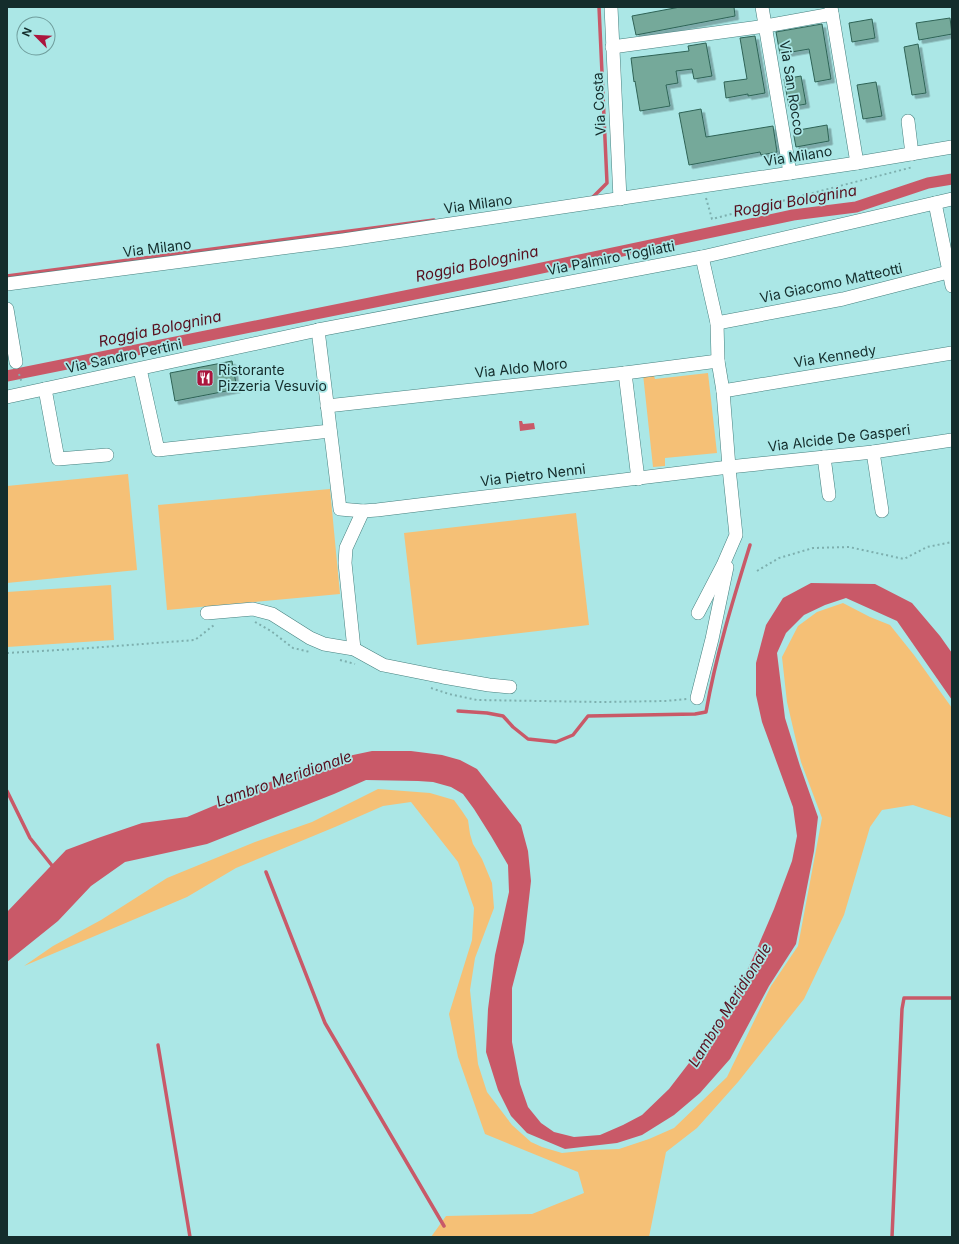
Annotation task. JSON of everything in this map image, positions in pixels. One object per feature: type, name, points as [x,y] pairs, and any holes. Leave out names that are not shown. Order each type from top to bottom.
[{"type":"street","name":"Via Costa","points":[[611,7],[620,199]]},
{"type":"street","name":"Via San Rocco","points":[[762,7],[790,173]]},
{"type":"street","points":[[612,47],[766,26],[832,11],[857,163]]},
{"type":"street","points":[[908,121],[913,160]]},
{"type":"street","name":"Via Milano","points":[[7,284],[344,240],[857,163],[913,160],[952,146]]},
{"type":"street","name":"Via Palmiro Togliatti","points":[[318,330],[702,257],[952,198]]},
{"type":"street","points":[[935,203],[951,272],[952,286]]},
{"type":"street","points":[[698,613],[723,565],[736,534],[718,361],[717,323],[702,257]]},
{"type":"street","name":"Via Giacomo Matteotti","points":[[717,323],[843,299],[951,272]]},
{"type":"street","points":[[7,309],[17,365]]},
{"type":"street","points":[[140,369],[158,450],[330,430],[318,330]]},
{"type":"street","name":"Via Sandro Pertini","points":[[7,397],[318,330]]},
{"type":"street","name":"Via Kennedy","points":[[722,391],[952,353]]},
{"type":"street","name":"Via Aldo Moro","points":[[327,406],[625,373],[718,361]]},
{"type":"street","points":[[625,373],[638,479]]},
{"type":"street","points":[[45,389],[58,459],[107,455]]},
{"type":"street","name":"Via Pietro Nenni","points":[[330,430],[340,509],[362,511],[729,468]]},
{"type":"street","name":"Via Alcide De Gasperi","points":[[729,468],[873,452],[952,440]]},
{"type":"street","points":[[873,452],[882,511]]},
{"type":"street","points":[[824,457],[829,495]]},
{"type":"street","points":[[354,649],[345,563],[346,548],[362,511]]},
{"type":"street","points":[[697,698],[725,580],[729,551]]},
{"type":"street","points":[[207,613],[253,609],[272,614],[310,638],[324,644],[354,649],[383,665],[443,677],[510,687]]},
{"type":"path","points":[[704,187],[712,219],[913,160]]},
{"type":"path","points":[[17,365],[22,383]]},
{"type":"path","points":[[757,571],[778,558],[813,548],[849,547],[904,559],[928,547],[952,542]]},
{"type":"path","points":[[251,620],[271,631],[293,648],[315,653]]},
{"type":"path","points":[[7,653],[76,650],[195,640],[212,626],[218,624]]},
{"type":"path","points":[[334,658],[360,665]]},
{"type":"path","points":[[428,687],[449,694],[477,700],[602,702],[665,701],[697,698]]},
{"type":"shaded area","points":[[653,373],[655,379],[708,373],[717,453],[665,458],[665,466],[653,467],[643,374]]},
{"type":"shaded area","points":[[128,474],[137,570],[7,583],[7,486]]},
{"type":"shaded area","points":[[330,489],[340,594],[167,610],[158,505]]},
{"type":"shaded area","points":[[576,513],[589,625],[417,645],[404,533]]},
{"type":"shaded area","points":[[111,585],[114,640],[7,647],[7,592]]},
{"type":"shaded area","points":[[843,603],[870,617],[890,625],[914,655],[952,708],[952,818],[913,805],[882,810],[870,827],[844,915],[804,999],[738,1082],[697,1128],[666,1152],[649,1237],[431,1237],[446,1216],[532,1214],[584,1193],[578,1172],[485,1134],[458,1057],[449,1014],[472,940],[474,908],[458,862],[411,802],[383,806],[236,868],[187,897],[24,966],[53,946],[101,920],[167,878],[255,842],[312,822],[378,789],[430,793],[454,800],[462,811],[468,820],[473,844],[482,859],[492,883],[494,908],[475,958],[470,990],[478,1064],[487,1092],[512,1125],[531,1142],[562,1153],[619,1149],[649,1139],[674,1128],[727,1077],[771,986],[798,946],[822,818],[801,762],[787,702],[782,657],[798,626],[817,612]]},
{"type":"water","points":[[519,421],[522,421],[523,424],[534,423],[535,429],[520,431]]},
{"type":"water","name":"Lambro Meridionale","points":[[811,583],[875,584],[912,603],[940,636],[952,653],[952,700],[897,621],[846,598],[825,605],[804,615],[786,633],[777,653],[785,718],[818,817],[814,851],[796,944],[769,986],[730,1059],[700,1093],[674,1115],[642,1135],[617,1143],[565,1149],[527,1133],[511,1116],[498,1090],[486,1052],[488,1009],[495,955],[509,892],[508,865],[474,809],[463,794],[451,787],[433,782],[366,780],[207,844],[125,862],[91,886],[58,921],[7,962],[7,912],[66,850],[142,823],[187,817],[294,772],[334,759],[372,751],[411,751],[442,755],[460,760],[477,769],[521,825],[528,851],[531,881],[524,942],[512,988],[512,1042],[520,1084],[528,1107],[541,1123],[554,1132],[574,1137],[600,1135],[623,1125],[642,1115],[669,1089],[729,1007],[753,958],[774,909],[792,861],[797,836],[793,807],[762,722],[756,695],[756,663],[766,625],[783,598]]},
{"type":"building","points":[[680,7],[734,7],[735,16],[636,35],[632,16]]},
{"type":"building","points":[[950,18],[952,34],[919,40],[916,23]]},
{"type":"building","points":[[872,19],[875,38],[852,42],[849,23]]},
{"type":"building","points":[[822,24],[831,79],[815,82],[809,49],[780,54],[776,32]]},
{"type":"building","points":[[755,36],[765,93],[726,98],[724,82],[747,79],[740,38]]},
{"type":"building","points":[[706,43],[712,76],[694,79],[692,69],[676,71],[678,83],[666,85],[670,106],[640,111],[631,58],[689,51],[688,46]]},
{"type":"building","points":[[918,44],[926,93],[912,95],[904,47]]},
{"type":"building","points":[[801,76],[806,104],[789,107],[784,79]]},
{"type":"building","points":[[876,82],[882,116],[863,119],[857,85]]},
{"type":"building","points":[[701,109],[706,137],[773,126],[777,152],[761,155],[760,152],[689,165],[679,113]]},
{"type":"building","points":[[827,125],[829,141],[796,147],[793,131]]},
{"type":"building","points":[[232,361],[237,389],[175,401],[170,373]]},
{"type":"waterway","points":[[591,199],[607,183],[599,7]]},
{"type":"waterway","name":"Roggia Bolognina","points":[[7,376],[494,278],[793,215],[856,207],[928,183],[952,179]]},
{"type":"waterway","points":[[7,276],[434,220]]},
{"type":"waterway","points":[[458,711],[487,713],[503,716],[513,727],[528,739],[556,742],[573,735],[588,716],[695,714],[706,712],[731,607],[750,545]]},
{"type":"waterway","points":[[7,791],[30,838],[54,868]]},
{"type":"waterway","points":[[266,872],[325,1023],[444,1226]]},
{"type":"waterway","points":[[892,1237],[902,1009],[904,998],[952,998]]},
{"type":"waterway","points":[[158,1045],[190,1237]]},
{"type":"place","name":"Ristorante Pizzeria Vesuvio","points":[[205,378]]}]
